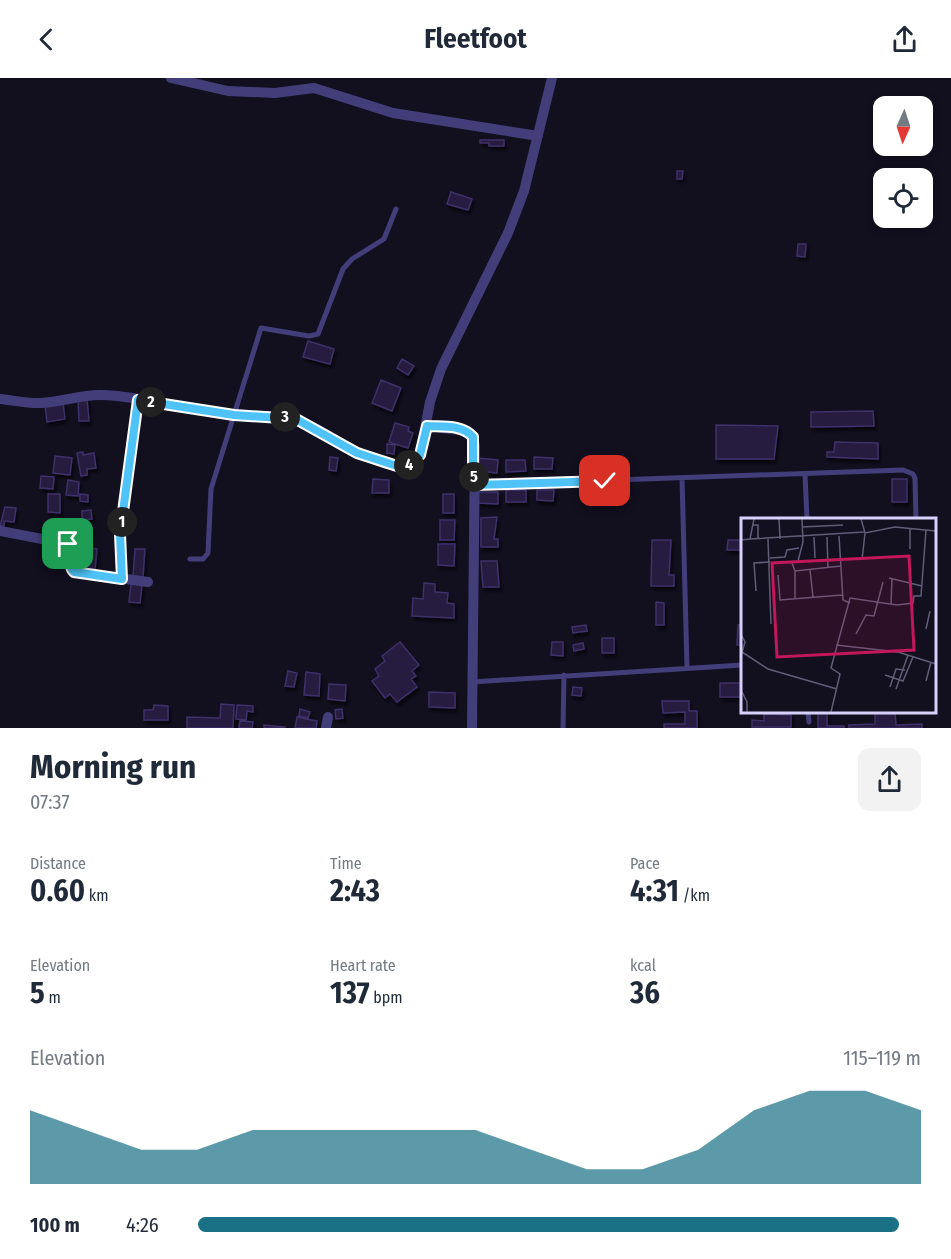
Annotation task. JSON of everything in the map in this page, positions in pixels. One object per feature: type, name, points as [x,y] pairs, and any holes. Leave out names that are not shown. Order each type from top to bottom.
[{"type":"street","points":[[171,78],[228,91],[275,93],[314,88],[393,113],[538,136]]},
{"type":"street","points":[[0,399],[41,403],[102,395],[234,415],[296,419],[357,453],[397,466],[407,466],[420,455],[430,402],[441,369],[508,233],[520,202],[552,78]]},
{"type":"street","points":[[427,426],[468,430],[473,437],[472,728]]},
{"type":"street","points":[[0,531],[68,544],[72,551],[70,566],[74,572],[148,582]]},
{"type":"lane","points":[[189,559],[203,559],[208,553],[211,489],[261,328],[309,336],[318,334],[343,269],[352,259],[384,239],[396,209]]},
{"type":"lane","points":[[122,579],[120,534],[138,400]]},
{"type":"lane","points":[[473,485],[908,471],[913,474],[916,483],[916,518]]},
{"type":"lane","points":[[805,474],[807,518]]},
{"type":"lane","points":[[682,478],[687,666]]},
{"type":"lane","points":[[472,682],[741,664]]},
{"type":"lane","points":[[563,728],[564,675]]},
{"type":"lane","points":[[808,713],[809,722]]},
{"type":"building","points":[[480,140],[504,140],[504,146],[489,146],[489,143],[480,143]]},
{"type":"building","points":[[677,171],[683,171],[682,179],[677,179]]},
{"type":"building","points":[[451,192],[472,199],[468,210],[447,204]]},
{"type":"building","points":[[798,244],[806,244],[805,257],[797,256]]},
{"type":"building","points":[[308,341],[334,349],[330,364],[303,357]]},
{"type":"building","points":[[402,359],[414,366],[408,375],[397,368]]},
{"type":"building","points":[[381,380],[401,388],[392,411],[372,403]]},
{"type":"building","points":[[78,399],[87,399],[89,421],[79,421]]},
{"type":"building","points":[[63,403],[65,419],[47,422],[45,405]]},
{"type":"building","points":[[873,411],[874,426],[811,427],[811,412]]},
{"type":"building","points":[[395,423],[409,427],[408,431],[413,433],[408,448],[389,442]]},
{"type":"building","points":[[716,425],[778,426],[774,459],[716,459]]},
{"type":"building","points":[[835,442],[878,443],[878,459],[827,457],[827,452],[834,452]]},
{"type":"building","points":[[387,444],[395,445],[394,454],[387,453]]},
{"type":"building","points":[[83,452],[83,455],[94,453],[96,468],[87,469],[87,475],[81,476],[77,453]]},
{"type":"building","points":[[55,456],[72,458],[70,475],[53,473]]},
{"type":"building","points":[[330,457],[338,458],[336,471],[329,470]]},
{"type":"building","points":[[534,457],[553,458],[552,469],[534,469]]},
{"type":"building","points":[[478,458],[498,460],[497,473],[477,471]]},
{"type":"building","points":[[506,460],[525,460],[526,471],[506,472]]},
{"type":"building","points":[[41,476],[54,477],[53,489],[40,488]]},
{"type":"building","points":[[373,479],[389,480],[389,493],[372,493]]},
{"type":"building","points":[[892,479],[907,479],[907,502],[892,502]]},
{"type":"building","points":[[68,480],[79,482],[78,496],[66,495]]},
{"type":"building","points":[[506,490],[526,490],[526,502],[506,502]]},
{"type":"building","points":[[537,490],[554,490],[553,501],[537,500]]},
{"type":"building","points":[[478,492],[498,492],[498,504],[478,503]]},
{"type":"building","points":[[48,494],[60,494],[60,513],[48,512]]},
{"type":"building","points":[[80,494],[88,495],[88,502],[80,501]]},
{"type":"building","points":[[443,494],[454,494],[454,513],[443,513]]},
{"type":"building","points":[[5,507],[16,508],[14,522],[4,521],[4,526],[0,526]]},
{"type":"building","points":[[91,510],[92,519],[82,520],[82,511]]},
{"type":"building","points":[[497,517],[494,539],[498,539],[498,547],[481,547],[481,518]]},
{"type":"building","points":[[440,520],[455,520],[454,540],[440,540]]},
{"type":"building","points":[[83,534],[89,534],[87,547],[81,546]]},
{"type":"building","points":[[652,540],[671,540],[669,575],[674,575],[674,586],[651,586]]},
{"type":"building","points":[[728,540],[741,540],[741,550],[727,550]]},
{"type":"building","points":[[438,544],[455,544],[454,566],[438,565]]},
{"type":"building","points":[[87,548],[97,549],[95,570],[85,569]]},
{"type":"building","points":[[135,549],[145,549],[143,577],[133,576]]},
{"type":"building","points":[[481,561],[497,561],[499,587],[483,587]]},
{"type":"building","points":[[424,583],[435,584],[435,592],[448,593],[447,603],[454,604],[454,618],[412,616],[413,598],[423,599]]},
{"type":"building","points":[[131,584],[142,585],[140,603],[129,602]]},
{"type":"building","points":[[656,602],[664,603],[664,625],[656,625]]},
{"type":"building","points":[[586,625],[587,631],[573,633],[572,627]]},
{"type":"building","points":[[738,625],[741,625],[741,645],[737,645]]},
{"type":"building","points":[[602,638],[614,638],[614,653],[602,653]]},
{"type":"building","points":[[400,642],[419,665],[412,671],[416,676],[411,679],[417,687],[397,702],[390,694],[385,698],[372,681],[379,676],[375,669],[385,661],[382,656]]},
{"type":"building","points":[[552,642],[563,642],[563,656],[551,655]]},
{"type":"building","points":[[583,643],[584,649],[574,651],[573,645]]},
{"type":"building","points":[[288,671],[297,673],[294,687],[285,686]]},
{"type":"building","points":[[306,672],[320,674],[319,696],[304,695]]},
{"type":"building","points":[[720,683],[741,683],[741,697],[720,697]]},
{"type":"building","points":[[329,684],[346,685],[345,701],[328,699]]},
{"type":"building","points":[[573,687],[582,688],[581,696],[572,695]]},
{"type":"building","points":[[429,692],[455,693],[455,708],[429,707]]},
{"type":"building","points":[[662,701],[689,701],[689,711],[697,711],[697,728],[664,728],[664,724],[685,724],[685,712],[663,713]]},
{"type":"building","points":[[221,704],[234,705],[233,728],[187,728],[187,717],[220,718]]},
{"type":"building","points":[[154,705],[168,706],[168,720],[144,720],[144,710],[153,710]]},
{"type":"building","points":[[237,705],[253,706],[253,712],[247,711],[246,720],[236,719]]},
{"type":"building","points":[[300,709],[310,712],[308,718],[299,716]]},
{"type":"building","points":[[342,709],[343,718],[336,719],[335,710]]},
{"type":"building","points":[[818,713],[827,713],[827,726],[844,726],[844,728],[818,728]]},
{"type":"building","points":[[875,713],[895,713],[896,725],[922,724],[922,728],[849,728],[849,725],[875,724]]},
{"type":"building","points":[[764,714],[791,715],[791,727],[752,727],[752,720],[764,721]]},
{"type":"building","points":[[297,717],[317,721],[316,728],[295,728]]},
{"type":"building","points":[[240,721],[253,722],[252,728],[239,728]]},
{"type":"building","points":[[264,725],[285,727],[264,728]]},
{"type":"route","points":[[68,544],[72,551],[70,566],[74,572],[122,579],[120,534],[138,400],[234,415],[296,419],[305,422],[344,447],[397,466],[407,466],[415,462],[420,455],[427,426],[457,428],[468,430],[473,437],[475,446],[473,485],[605,481]]}]
